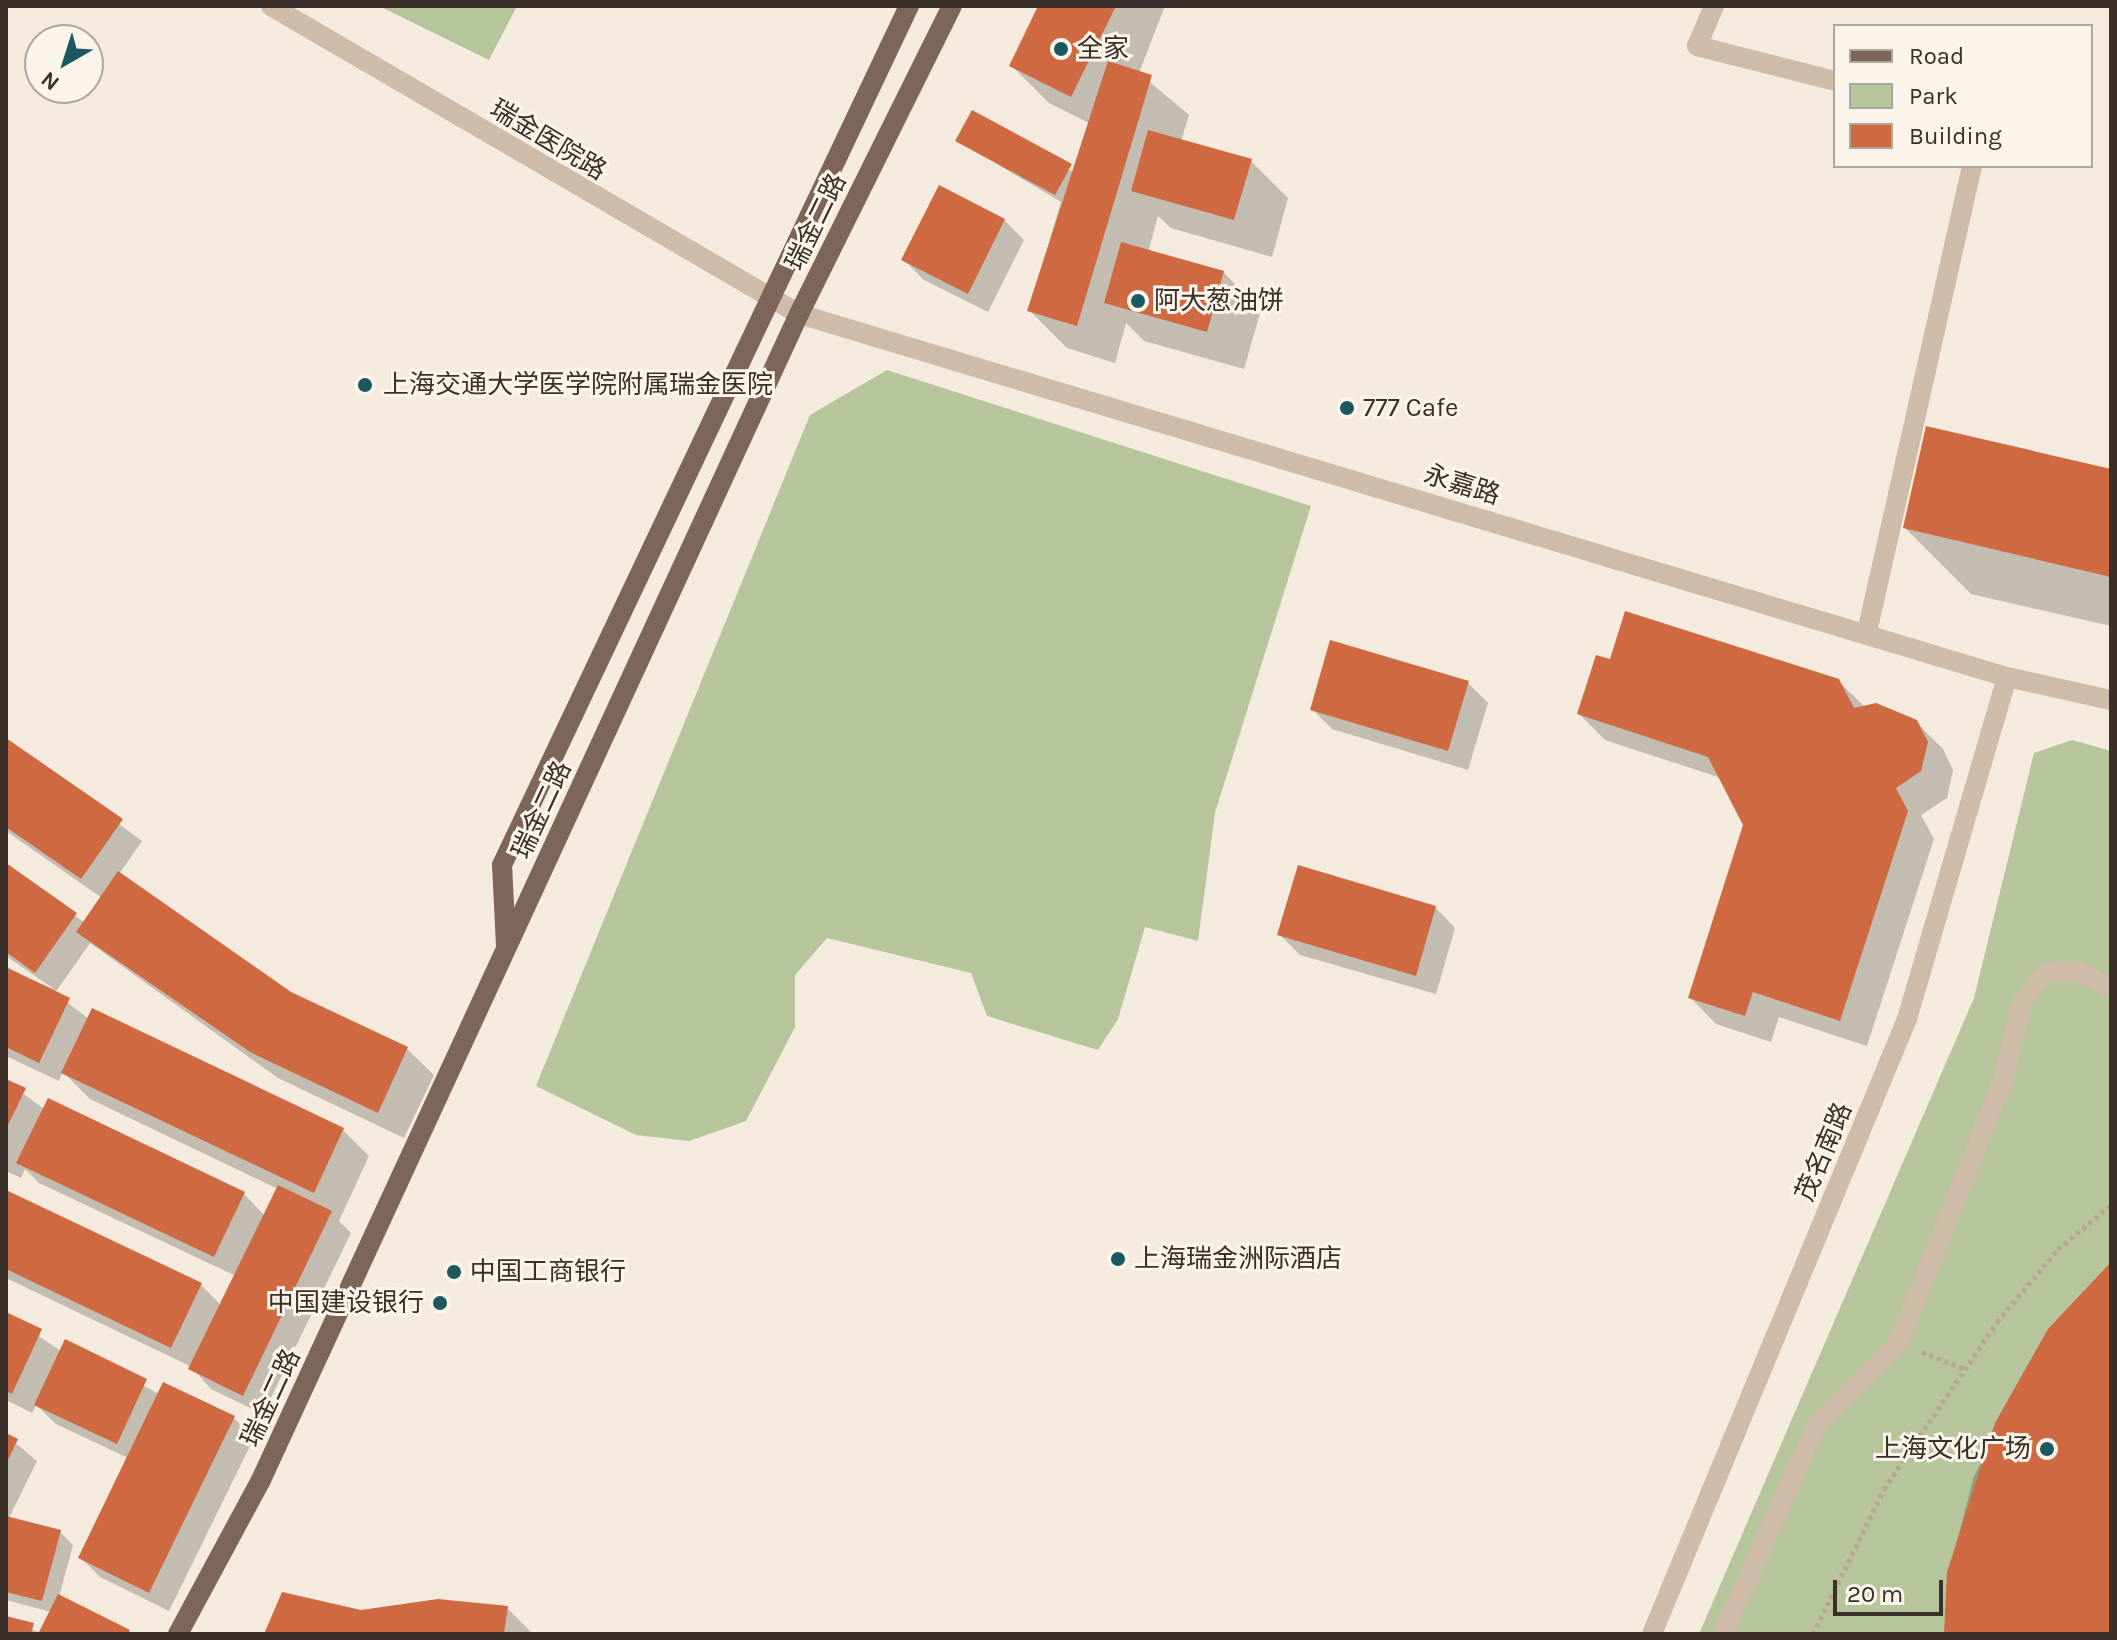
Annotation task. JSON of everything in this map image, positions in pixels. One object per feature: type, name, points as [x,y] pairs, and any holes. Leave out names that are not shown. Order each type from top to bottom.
[{"type":"main road","points":[[506,950],[502,865],[909,6]]},
{"type":"main road","name":"瑞金二路","points":[[178,1634],[260,1482],[799,314],[952,6]]},
{"type":"street","name":"瑞金医院路","points":[[271,6],[769,301],[799,314]]},
{"type":"street","points":[[1714,6],[1697,46],[1833,80]]},
{"type":"street","points":[[1867,632],[1972,168]]},
{"type":"street","name":"永嘉路","points":[[799,314],[1867,632],[2007,677],[2111,700]]},
{"type":"street","name":"茂名南路","points":[[1652,1634],[1907,1019],[2007,677]]},
{"type":"street","points":[[1723,1634],[1817,1424],[1899,1342],[2001,1086],[2022,1003],[2045,973],[2078,971],[2111,989]]},
{"type":"path","points":[[1813,1634],[1884,1489],[1965,1369],[2058,1249],[2111,1205]]},
{"type":"path","points":[[1899,1342],[1965,1369]]},
{"type":"green space","points":[[379,6],[517,6],[489,60]]},
{"type":"green space","points":[[887,370],[1311,506],[1215,813],[1198,941],[1145,927],[1118,1019],[1098,1050],[987,1016],[971,973],[827,938],[795,975],[795,1027],[746,1121],[689,1141],[636,1135],[536,1086],[810,415]]},
{"type":"green space","name":"上海文化广场","points":[[2072,740],[2111,751],[2111,1634],[1699,1634],[1974,998],[2034,753]]},
{"type":"building","points":[[1038,6],[1116,6],[1071,97],[1009,66]]},
{"type":"building","points":[[1108,61],[1152,75],[1077,326],[1027,311]]},
{"type":"building","points":[[972,110],[1072,164],[1055,195],[955,141]]},
{"type":"building","points":[[1148,130],[1252,159],[1234,220],[1131,191]]},
{"type":"building","points":[[939,185],[1005,219],[968,294],[901,260]]},
{"type":"building","points":[[1121,242],[1224,271],[1207,332],[1104,303]]},
{"type":"building","points":[[1926,426],[2111,469],[2111,577],[1903,528]]},
{"type":"building","points":[[1625,611],[1839,679],[1854,708],[1876,703],[1917,720],[1928,742],[1921,771],[1896,788],[1908,811],[1840,1021],[1753,992],[1745,1016],[1688,998],[1743,825],[1708,757],[1577,714],[1596,655],[1610,659]]},
{"type":"building","points":[[1330,640],[1469,681],[1448,751],[1310,710]]},
{"type":"building","points":[[6,738],[123,819],[81,879],[6,827]]},
{"type":"building","points":[[6,863],[77,913],[35,973],[6,952]]},
{"type":"building","points":[[1298,865],[1436,906],[1416,976],[1277,935]]},
{"type":"building","points":[[118,871],[291,992],[408,1047],[378,1113],[250,1052],[76,932]]},
{"type":"building","points":[[6,967],[70,998],[39,1063],[6,1047]]},
{"type":"building","points":[[92,1008],[344,1128],[314,1193],[61,1073]]},
{"type":"building","points":[[6,1079],[26,1088],[6,1129]]},
{"type":"building","points":[[48,1098],[245,1192],[214,1257],[16,1163]]},
{"type":"building","points":[[278,1185],[332,1211],[243,1396],[188,1369]]},
{"type":"building","points":[[6,1190],[202,1283],[171,1348],[6,1269]]},
{"type":"building","name":"上海文化广场","points":[[2111,1262],[2111,1634],[1944,1634],[1947,1572],[1995,1423],[2048,1329]]},
{"type":"building","points":[[6,1312],[42,1329],[12,1394],[6,1391]]},
{"type":"building","points":[[65,1339],[147,1379],[117,1444],[34,1405]]},
{"type":"building","points":[[163,1382],[235,1416],[149,1593],[78,1558]]},
{"type":"building","points":[[6,1433],[18,1439],[6,1464]]},
{"type":"building","points":[[6,1516],[61,1530],[42,1601],[6,1592]]},
{"type":"building","points":[[282,1592],[361,1610],[438,1599],[508,1606],[504,1634],[264,1634]]},
{"type":"building","points":[[58,1594],[130,1630],[128,1634],[38,1634]]},
{"type":"building","points":[[6,1616],[34,1623],[31,1634],[6,1634]]},
{"type":"place","name":"全家","points":[[1061,49]]},
{"type":"place","name":"阿大葱油饼","points":[[1138,301]]},
{"type":"place","name":"上海交通大学医学院附属瑞金医院","points":[[365,385]]},
{"type":"place","name":"777 Cafe","points":[[1347,408]]},
{"type":"place","name":"上海瑞金洲际酒店","points":[[1118,1259]]},
{"type":"place","name":"中国工商银行","points":[[454,1272]]},
{"type":"place","name":"中国建设银行","points":[[440,1303]]},
{"type":"place","name":"上海文化广场","points":[[2047,1449]]}]
